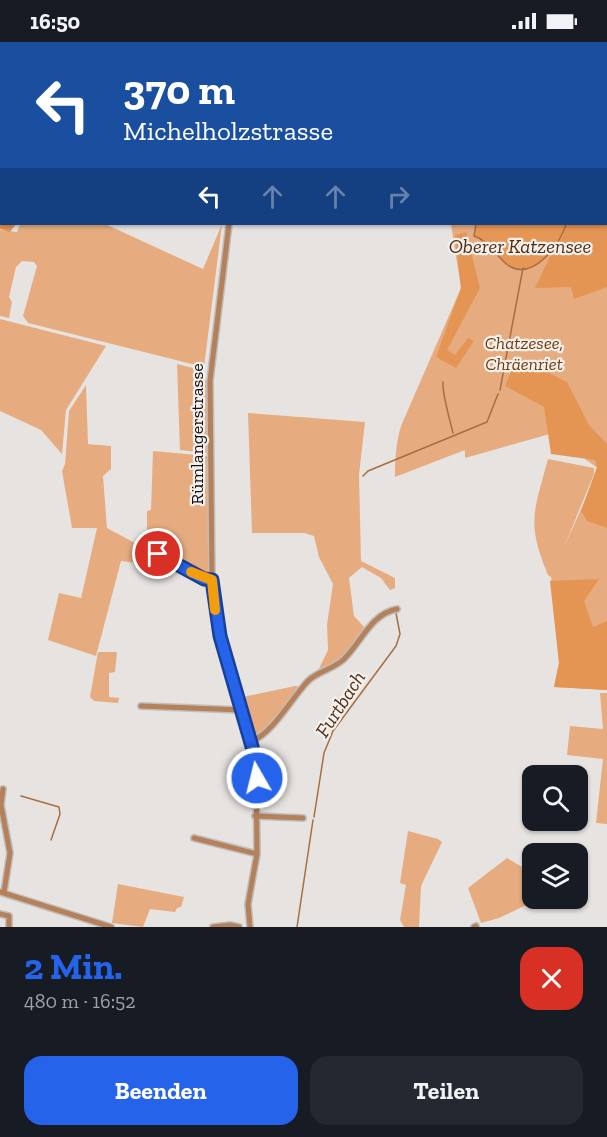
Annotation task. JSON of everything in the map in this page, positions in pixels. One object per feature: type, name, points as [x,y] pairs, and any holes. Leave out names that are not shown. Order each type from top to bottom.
[{"type":"street","name":"Rümlangerstrasse","points":[[229,225],[210,381],[212,580],[218,626],[257,768],[255,816],[257,854],[248,904],[250,927]]},
{"type":"street","points":[[143,546],[204,579],[212,580]]},
{"type":"street","points":[[250,741],[257,738],[272,723],[310,680],[343,660],[376,619],[398,609]]},
{"type":"street","points":[[141,706],[241,710]]},
{"type":"street","points":[[3,789],[1,805],[10,853],[2,892],[111,927]]},
{"type":"street","points":[[255,816],[303,818]]},
{"type":"street","points":[[194,838],[257,854]]},
{"type":"street","points":[[0,914],[9,916],[9,927]]},
{"type":"street","points":[[213,927],[230,925],[239,927]]},
{"type":"green space","points":[[20,225],[107,225],[203,269],[222,225],[204,367],[28,323],[23,316],[37,266],[34,262],[22,261],[16,267],[9,297],[12,302],[9,318],[0,316],[0,230],[17,232]]},
{"type":"green space","name":"Chatzesee, Chräenriet","points":[[451,225],[607,225],[607,690],[554,687],[559,663],[551,577],[541,557],[534,517],[548,459],[594,468],[594,474],[564,547],[599,469],[550,434],[465,458],[465,450],[395,477],[396,451],[401,426],[461,288]]},
{"type":"green space","points":[[0,319],[106,346],[66,410],[62,454],[41,430],[0,411]]},
{"type":"green space","points":[[177,364],[197,369],[208,384],[208,453],[180,450]]},
{"type":"green space","points":[[86,385],[88,444],[111,446],[111,469],[103,476],[107,528],[183,569],[121,561],[96,656],[48,640],[59,593],[81,598],[97,528],[72,528],[62,471],[65,464],[69,411]]},
{"type":"green space","points":[[248,413],[365,422],[359,475],[361,561],[395,578],[395,588],[390,590],[381,578],[362,567],[349,578],[354,616],[366,629],[342,659],[316,675],[328,650],[327,625],[333,584],[319,557],[314,536],[304,533],[252,533]]},
{"type":"green space","points":[[153,451],[208,456],[208,576],[205,578],[147,548],[147,511],[151,510]]},
{"type":"green space","points":[[98,652],[117,652],[115,672],[109,673],[109,697],[119,698],[118,703],[94,701],[90,697]]},
{"type":"green space","points":[[295,686],[302,687],[255,739],[243,697]]},
{"type":"green space","points":[[600,693],[607,693],[607,824],[596,823],[603,759],[567,755],[570,726],[603,729]]},
{"type":"green space","points":[[408,831],[442,842],[421,886],[419,927],[404,927],[400,920],[406,885],[400,883]]},
{"type":"green space","points":[[507,858],[522,867],[522,907],[499,918],[481,923],[468,888]]},
{"type":"green space","points":[[118,884],[184,897],[181,907],[175,912],[150,909],[143,927],[112,923]]},
{"type":"shaded area","points":[[0,225],[15,225],[10,232],[0,229]]},
{"type":"shaded area","points":[[566,225],[607,225],[607,287],[574,299],[571,287],[535,288],[553,250],[563,236]]},
{"type":"shaded area","points":[[466,232],[480,288],[447,350],[455,355],[468,338],[474,341],[456,368],[436,357],[461,288],[455,235]]},
{"type":"shaded area","points":[[517,357],[567,382],[589,425],[607,444],[607,528],[587,521],[581,511],[597,467],[595,460],[551,454],[544,407],[505,386]]},
{"type":"shaded area","points":[[599,579],[584,601],[593,627],[607,621],[607,690],[554,687],[559,663],[550,581]]},
{"type":"water","name":"Oberer Katzensee","points":[[476,225],[566,225],[558,241],[545,258],[528,268],[518,269],[509,266],[489,245],[474,236]]},
{"type":"waterway","name":"Furtbach","points":[[500,390],[523,268]]},
{"type":"waterway","points":[[443,382],[453,433]]},
{"type":"waterway","name":"Furtbach","points":[[363,476],[368,471],[487,422],[498,394]]},
{"type":"waterway","name":"Furtbach","points":[[314,817],[324,753],[333,731],[396,646],[400,634],[396,613]]},
{"type":"waterway","points":[[21,796],[59,807],[60,814],[51,840]]},
{"type":"waterway","name":"Furtbach","points":[[297,927],[313,820]]},
{"type":"slow traffic","points":[[191,572],[204,579],[212,580],[215,610]]},
{"type":"route","points":[[158,554],[204,579],[212,580],[214,605],[222,645],[255,757],[257,778]]}]
